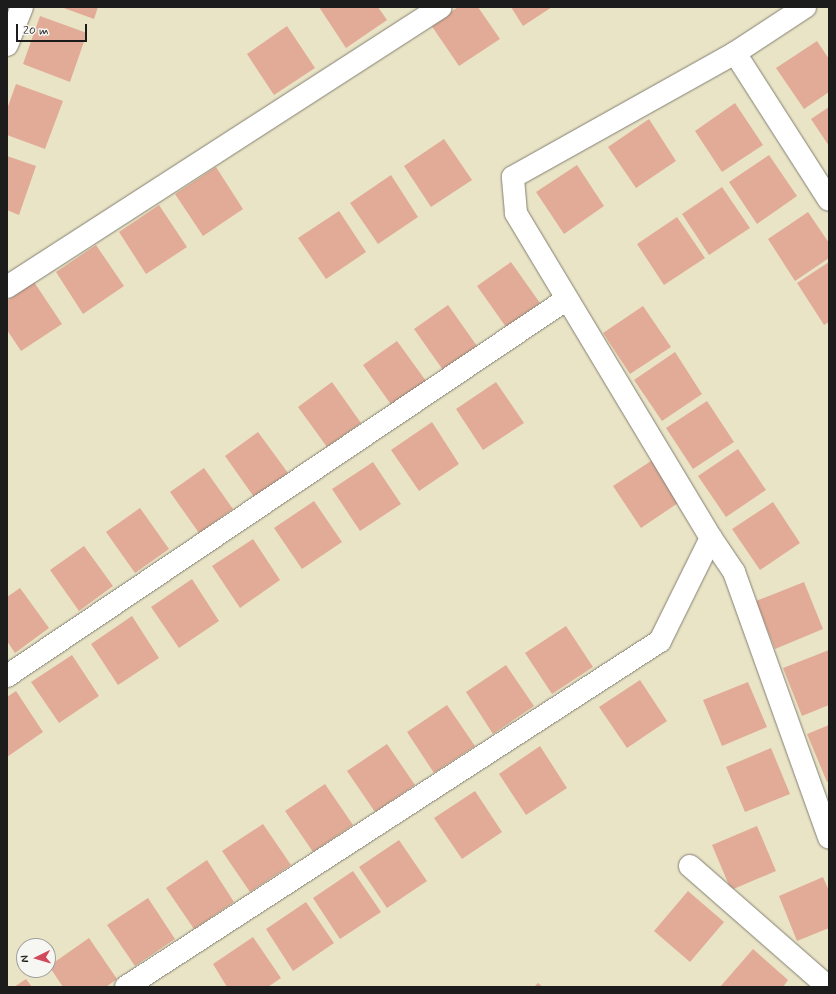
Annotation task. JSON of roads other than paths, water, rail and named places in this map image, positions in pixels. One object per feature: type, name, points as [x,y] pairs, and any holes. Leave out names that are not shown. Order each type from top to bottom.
[{"type":"street","points":[[7,45],[22,7]]},
{"type":"street","points":[[7,287],[441,7]]},
{"type":"street","points":[[805,7],[735,53],[513,177],[516,213],[711,538],[734,572],[829,837]]},
{"type":"street","points":[[735,53],[829,200]]},
{"type":"street","points":[[7,676],[567,299]]},
{"type":"street","points":[[126,987],[660,641],[711,538]]},
{"type":"street","points":[[690,866],[828,987]]}]
